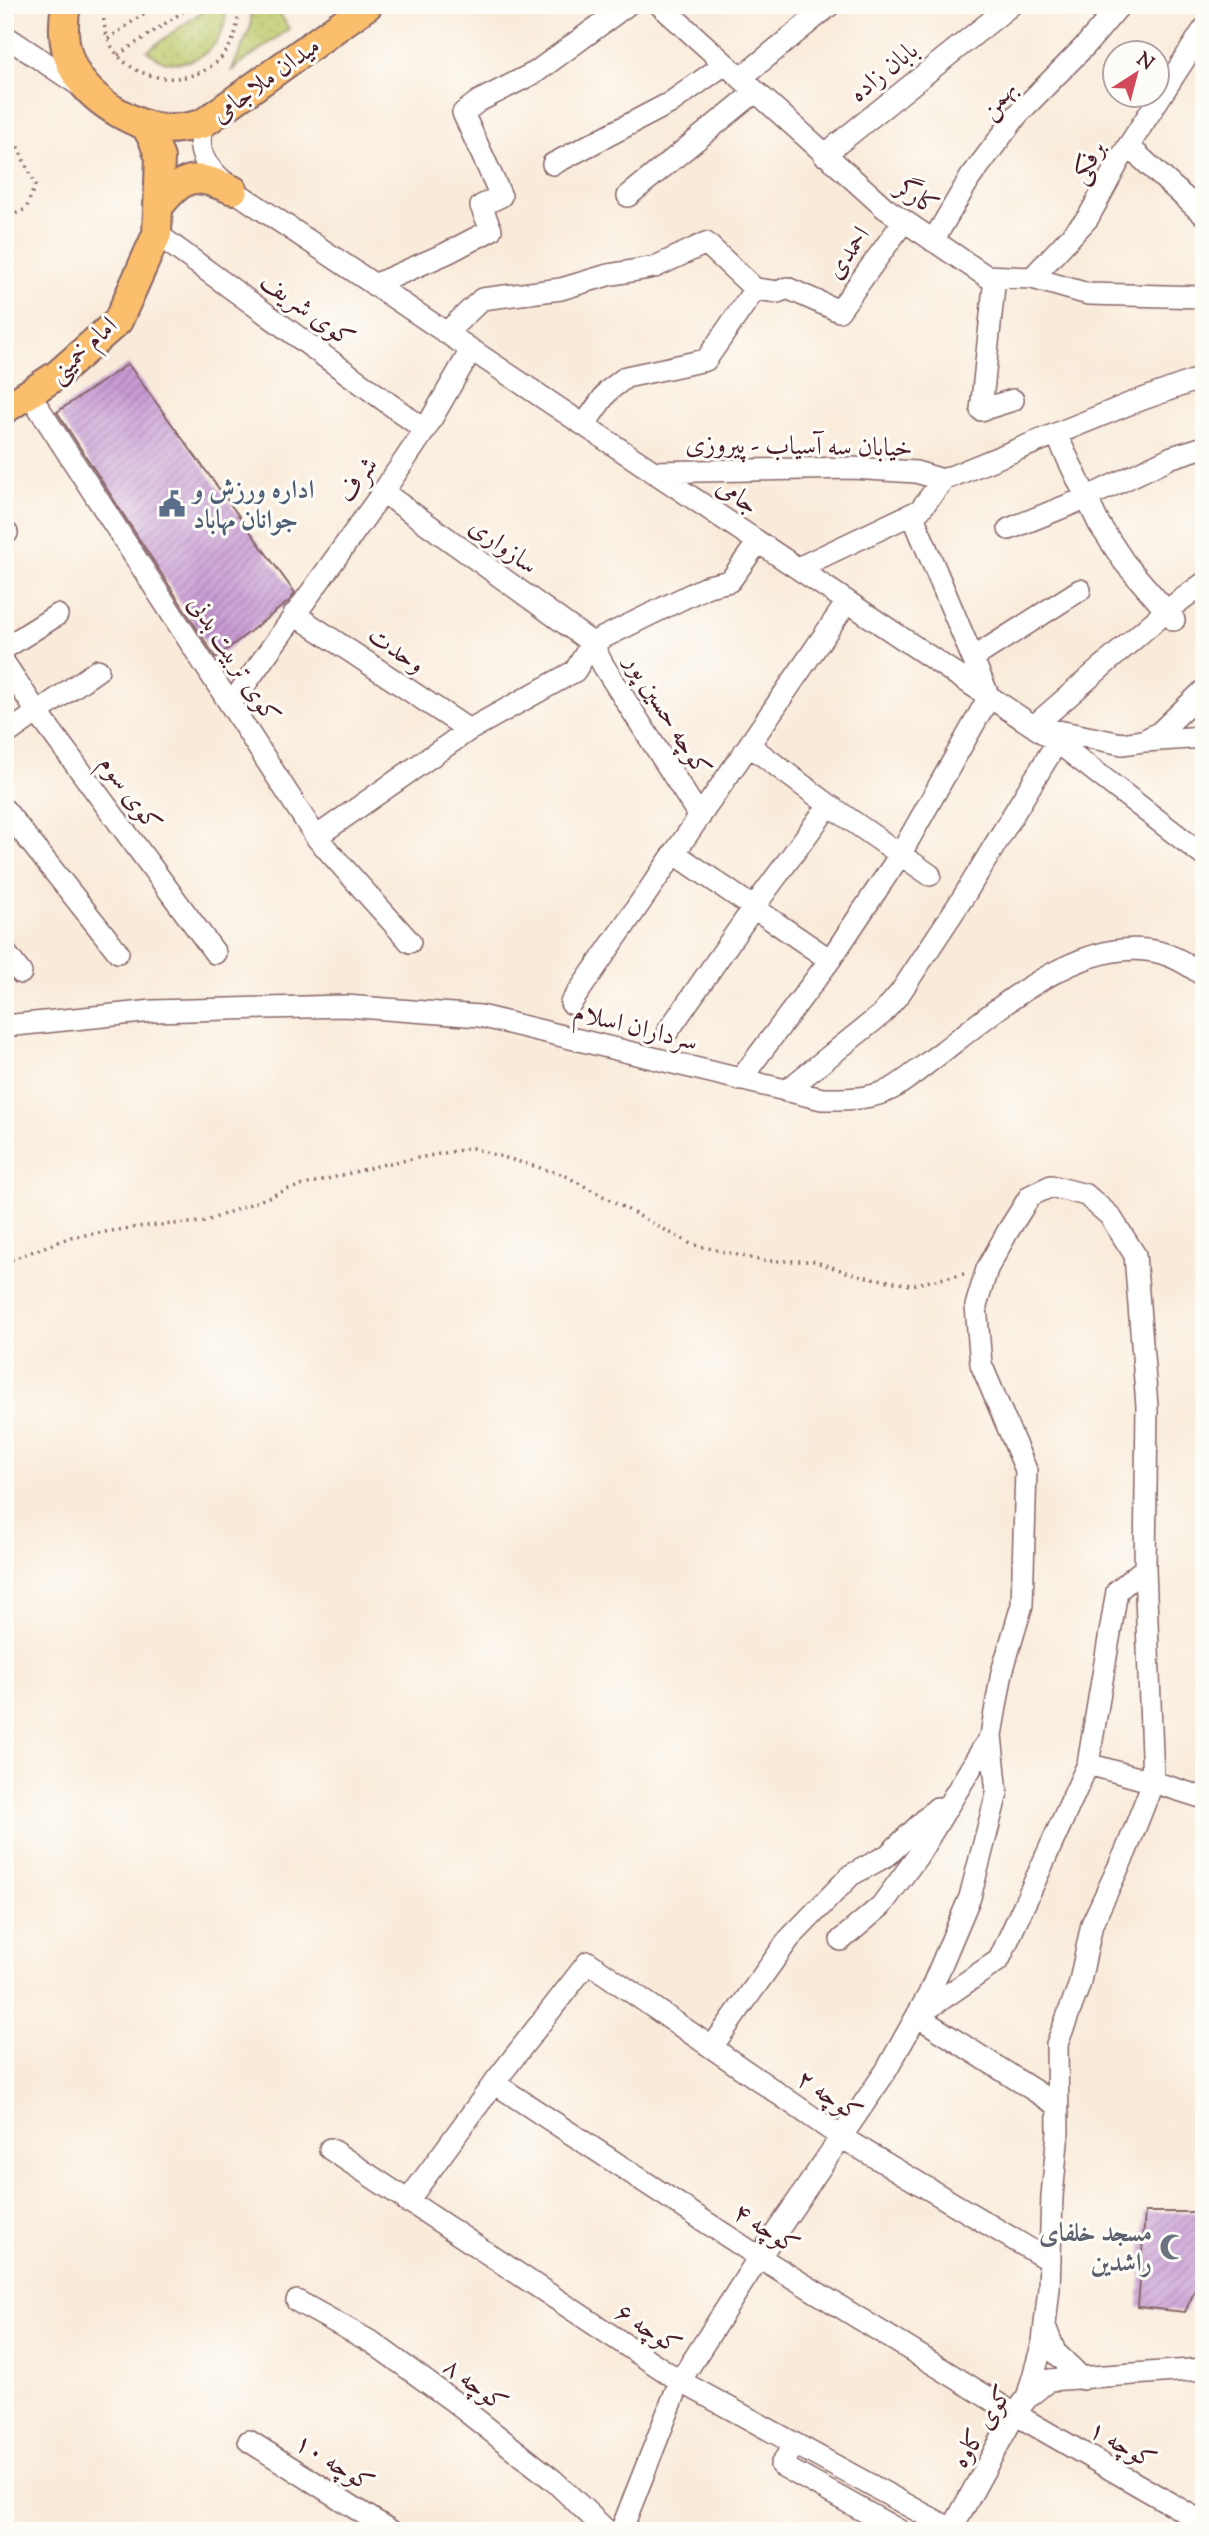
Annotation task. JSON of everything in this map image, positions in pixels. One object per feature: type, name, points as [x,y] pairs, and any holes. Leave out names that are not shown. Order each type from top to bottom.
[{"type":"main road","name":"میدان ملاجامی","points":[[66,5],[65,42],[71,64],[85,89],[102,103],[145,125],[164,129],[202,124],[368,5]]},
{"type":"main road","name":"امام خمینی","points":[[5,409],[57,375],[118,321],[157,234],[160,158],[145,125]]},
{"type":"main road","points":[[160,205],[177,185],[192,178],[207,180],[233,190]]},
{"type":"street","points":[[374,285],[492,230],[481,206],[501,196],[463,113],[479,101],[536,72],[627,5]]},
{"type":"street","name":"کارگر","points":[[660,5],[885,208],[986,276],[1032,278],[1088,294],[1204,297]]},
{"type":"street","points":[[628,197],[740,78],[830,5]]},
{"type":"street","name":"بابان زاده","points":[[824,155],[1011,5]]},
{"type":"street","name":"بهمن","points":[[933,241],[970,178],[1018,114],[1086,45],[1120,5]]},
{"type":"street","name":"برفکی","points":[[1032,278],[1088,218],[1128,146],[1204,29]]},
{"type":"street","points":[[5,36],[85,89]]},
{"type":"street","points":[[553,164],[670,103],[740,78]]},
{"type":"street","name":"جامی","points":[[202,124],[200,136],[204,160],[211,171],[233,190],[1034,726],[1204,856]]},
{"type":"street","points":[[1128,146],[1204,215]]},
{"type":"street","name":"احمدی","points":[[755,289],[778,292],[788,288],[839,311],[904,221]]},
{"type":"street","name":"کوی شریف","points":[[157,234],[425,430]]},
{"type":"street","points":[[446,333],[482,299],[561,289],[608,275],[655,267],[706,243],[755,289],[706,360],[626,377],[608,391],[584,425]]},
{"type":"street","points":[[995,277],[981,410],[1013,400]]},
{"type":"street","name":"شرف","points":[[230,704],[383,492],[425,430],[471,350]]},
{"type":"street","name":"خیابان سه آسیاب - پیروزی","points":[[797,568],[920,510],[943,480],[1204,377]]},
{"type":"street","name":"کوی تربیت بدنی","points":[[29,393],[316,837],[410,942]]},
{"type":"street","points":[[1056,434],[1099,524],[1124,562],[1170,616]]},
{"type":"street","points":[[1009,529],[1086,498],[1172,457],[1204,447]]},
{"type":"street","name":"خیابان سه آسیاب - پیروزی","points":[[653,472],[852,468],[916,472],[943,480]]},
{"type":"street","name":"سازواری","points":[[383,492],[592,643]]},
{"type":"street","points":[[740,1080],[830,960],[900,855],[989,697],[912,514]]},
{"type":"street","points":[[316,837],[469,730],[575,671],[592,643],[708,586],[730,581],[758,542]]},
{"type":"street","points":[[1034,726],[1170,616],[1204,583]]},
{"type":"street","points":[[973,657],[1080,590]]},
{"type":"street","name":"کوچه حسین پور","points":[[570,1003],[847,602]]},
{"type":"street","name":"وحدت","points":[[294,614],[469,730]]},
{"type":"street","points":[[5,648],[57,615]]},
{"type":"street","name":"کوچه حسین پور","points":[[592,643],[603,665],[701,817]]},
{"type":"street","name":"کوی سوم","points":[[5,664],[37,712],[215,953]]},
{"type":"street","points":[[5,735],[98,670]]},
{"type":"street","points":[[1143,741],[1160,732],[1204,690]]},
{"type":"street","points":[[1034,726],[1122,744],[1204,737]]},
{"type":"street","points":[[786,1091],[882,1014],[900,993],[956,908],[1057,742]]},
{"type":"street","name":"کوچه حسین پور","points":[[749,745],[930,875]]},
{"type":"street","points":[[668,1031],[829,805]]},
{"type":"street","points":[[5,810],[118,952]]},
{"type":"street","points":[[674,853],[830,960]]},
{"type":"street","name":"سرداران اسلام","points":[[5,1026],[153,1011],[345,1006],[480,1016],[822,1099],[860,1099],[894,1088],[1023,992],[1071,964],[1103,952],[1149,950],[1169,955],[1204,976]]},
{"type":"street","points":[[5,952],[21,973]]},
{"type":"street","points":[[621,2531],[680,2381],[886,2071],[943,1966],[970,1897],[997,1793],[991,1735],[1002,1672],[1022,1605],[1026,1470],[981,1364],[975,1306],[987,1269],[1030,1196],[1051,1186],[1086,1195],[1110,1216],[1135,1255],[1147,1406],[1145,1568],[1153,1782],[1126,1851],[1092,1924],[1079,1986],[1057,2044],[1058,2105],[1045,2324],[1042,2342],[1021,2406]]},
{"type":"street","points":[[917,2016],[999,1960],[1088,1764],[1117,1591],[1145,1568]]},
{"type":"street","points":[[841,1940],[881,1906],[917,1857],[991,1735]]},
{"type":"street","points":[[1088,1764],[1204,1797]]},
{"type":"street","points":[[712,2047],[789,1939],[851,1875],[888,1855],[954,1792]]},
{"type":"street","name":"کوچه ۲","points":[[494,2083],[588,1962],[841,2137],[1050,2261]]},
{"type":"street","points":[[917,2016],[1058,2105]]},
{"type":"street","points":[[407,2202],[494,2083]]},
{"type":"street","name":"کوچه ۴","points":[[494,2083],[760,2258],[1021,2406]]},
{"type":"street","name":"کوچه ۶","points":[[330,2150],[680,2381],[951,2530]]},
{"type":"street","name":"کوچه ۸","points":[[297,2301],[373,2343],[443,2393],[553,2480],[607,2531]]},
{"type":"street","points":[[1045,2324],[1055,2352],[1083,2379]]},
{"type":"street","name":"کوی کاوه","points":[[951,2530],[1021,2406],[1049,2380],[1204,2370]]},
{"type":"street","name":"کوچه ۱","points":[[1021,2406],[1204,2523]]},
{"type":"street","name":"کوچه ۱۰","points":[[249,2441],[391,2531]]},
{"type":"street","points":[[794,2445],[781,2465],[900,2531]]},
{"type":"path","points":[[104,5],[102,17],[108,39],[118,55],[133,69],[151,77],[171,80],[191,77],[209,68],[224,55],[234,38],[239,19],[238,5]]},
{"type":"path","points":[[108,39],[156,5]]},
{"type":"path","points":[[118,55],[193,5]]},
{"type":"path","points":[[5,130],[16,143],[34,185],[26,209],[5,218]]},
{"type":"path","points":[[5,1262],[71,1237],[145,1226],[204,1222],[289,1189],[385,1164],[472,1148],[564,1175],[691,1244],[715,1250],[763,1261],[813,1261],[856,1275],[911,1285],[987,1269]]},
{"type":"green space","points":[[211,5],[225,5],[226,17],[223,29],[211,48],[191,60],[179,63],[159,59],[147,51]]},
{"type":"green space","points":[[251,5],[275,5],[289,29],[232,70],[251,26]]},
{"type":"building","name":"اداره ورزش و جوانان مهاباد","points":[[128,364],[295,593],[289,601],[216,658],[57,412]]},
{"type":"building","name":"مسجد خلفای راشدین","points":[[1145,2212],[1204,2212],[1204,2281],[1199,2281],[1185,2312],[1138,2307]]},
{"type":"place","name":"اداره ورزش و جوانان مهاباد","points":[[172,504]]},
{"type":"place","name":"مسجد خلفای راشدین","points":[[1173,2247]]}]
